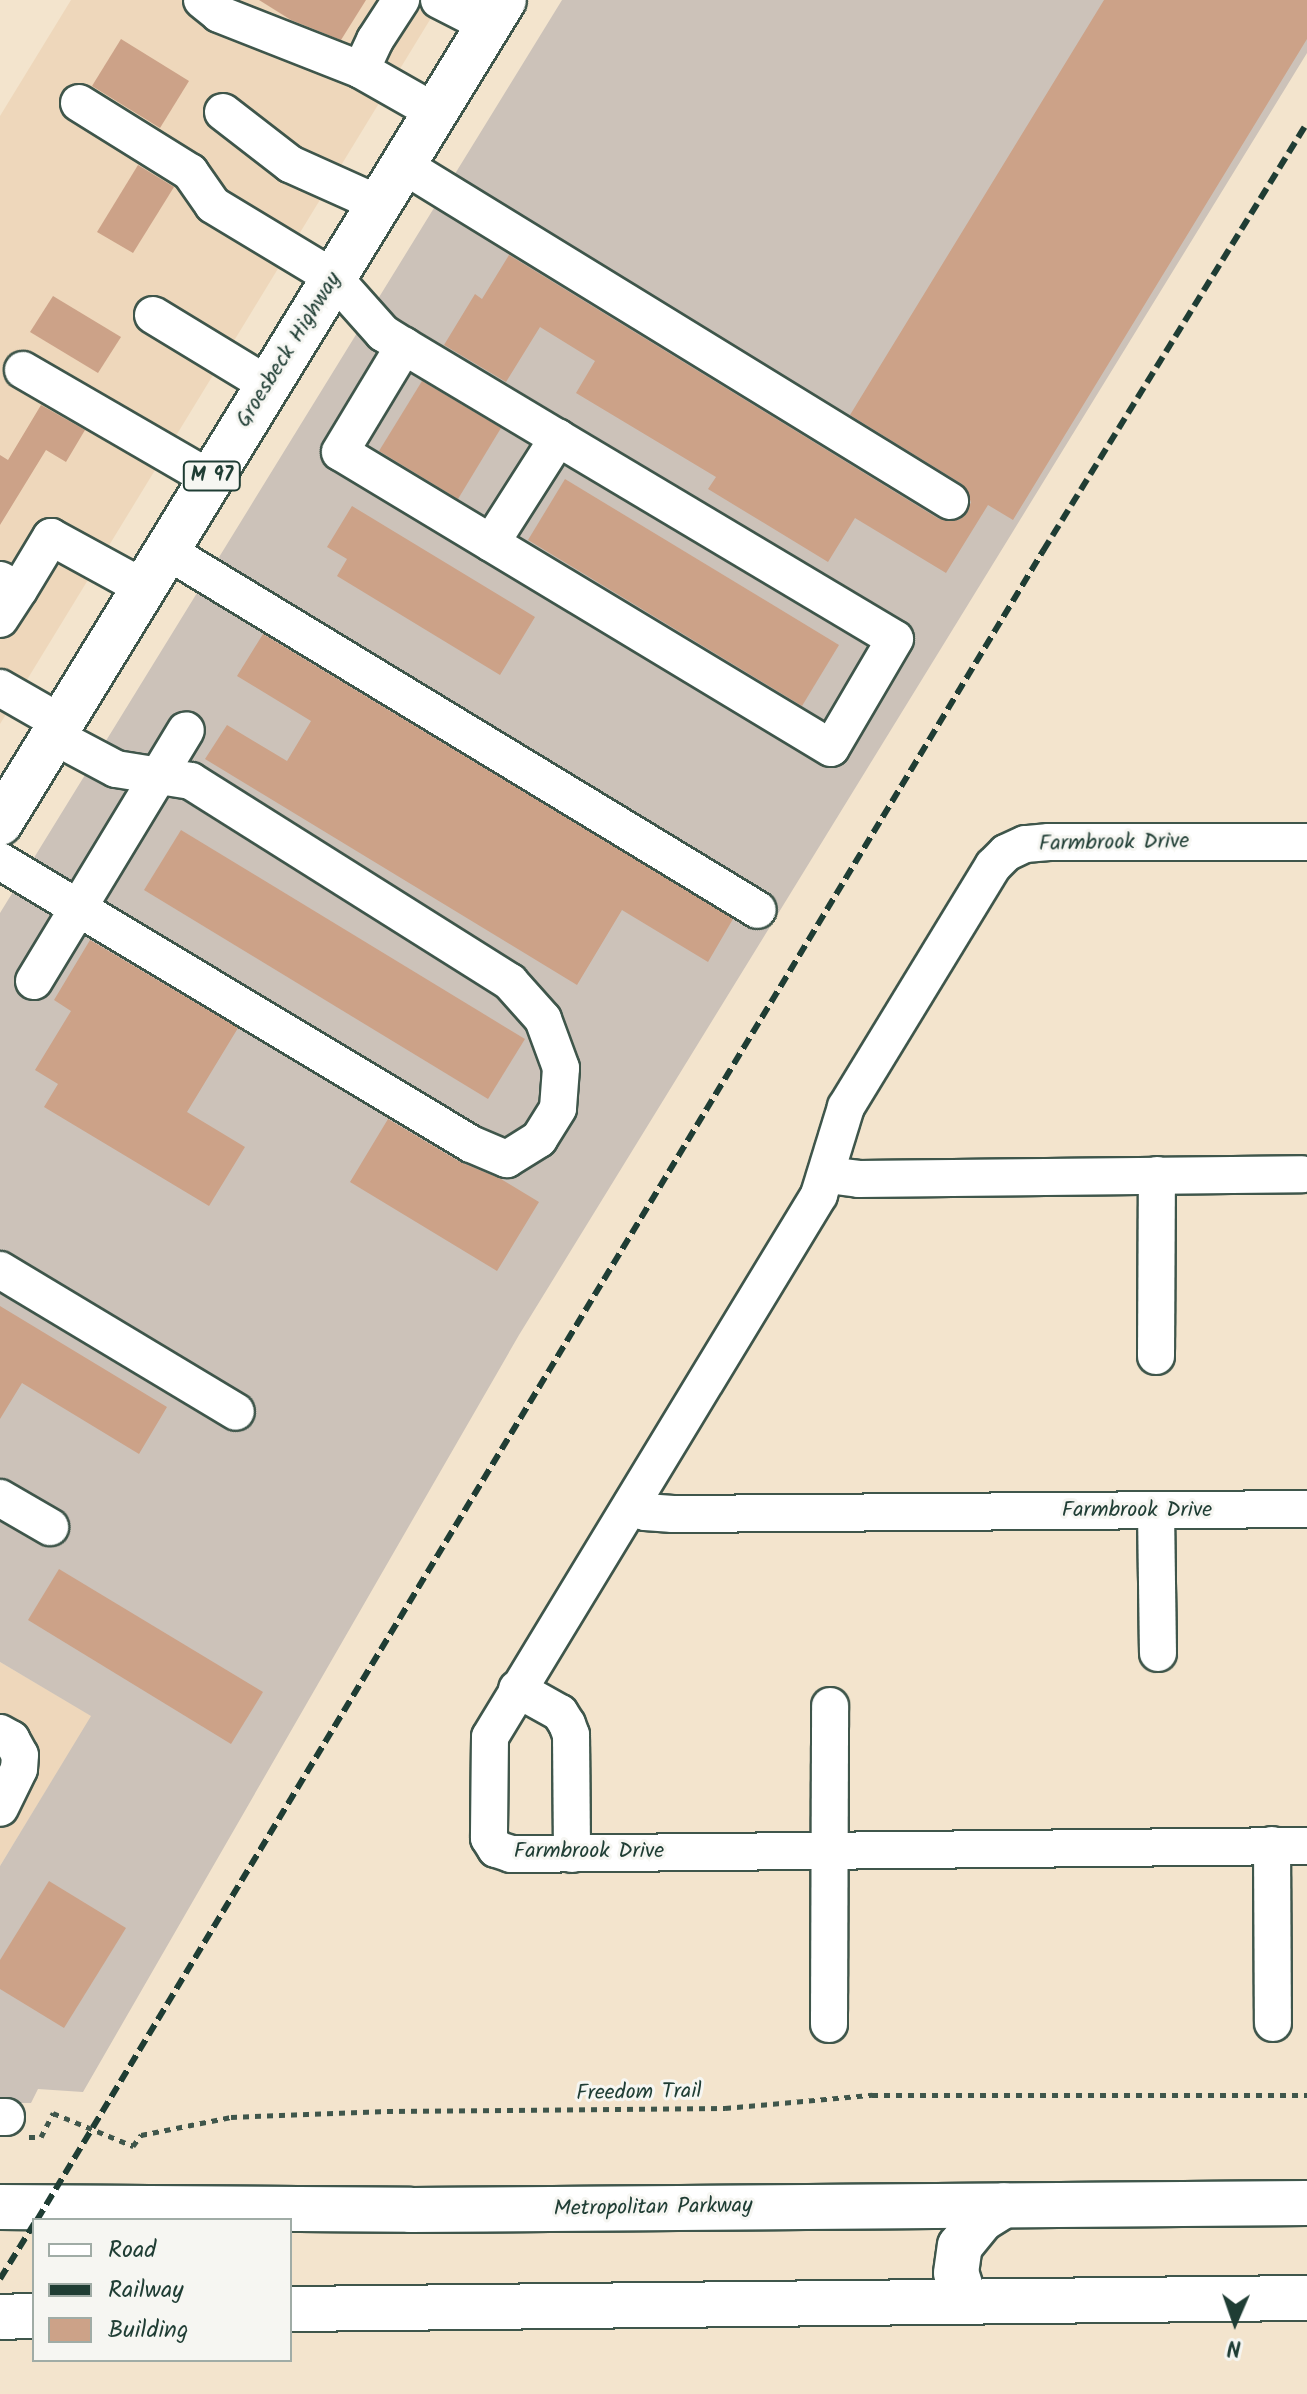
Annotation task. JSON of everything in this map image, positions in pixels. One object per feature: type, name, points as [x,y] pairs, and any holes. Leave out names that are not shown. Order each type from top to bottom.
[{"type":"main road","name":"Groesbeck Highway","points":[[1,830],[58,729],[496,13]]},
{"type":"main road","name":"Metropolitan Parkway","points":[[0,2207],[411,2210],[1307,2203]]},
{"type":"main road","points":[[965,2300],[956,2273],[960,2246],[982,2219],[1004,2205]]},
{"type":"main road","points":[[292,2309],[1307,2298]]},
{"type":"main road","points":[[0,2317],[32,2316]]},
{"type":"street","points":[[202,0],[219,14],[361,70],[435,112]]},
{"type":"street","points":[[361,70],[375,40],[401,0]]},
{"type":"street","points":[[439,0],[496,13]]},
{"type":"street","points":[[79,103],[190,172],[213,205],[334,278],[383,333],[895,639],[831,748],[340,452],[404,346]]},
{"type":"street","points":[[223,112],[290,164],[379,204]]},
{"type":"street","points":[[403,165],[950,501]]},
{"type":"street","points":[[153,315],[268,385]]},
{"type":"street","points":[[23,370],[211,479]]},
{"type":"street","points":[[491,543],[558,438]]},
{"type":"street","points":[[6,596],[51,537],[144,588]]},
{"type":"street","points":[[167,551],[758,910]]},
{"type":"street","points":[[0,688],[116,769],[191,781],[510,982],[543,1019],[561,1068],[558,1108],[539,1139],[507,1159],[471,1144],[78,908],[1,830]]},
{"type":"street","points":[[34,981],[186,730]]},
{"type":"street","name":"Farmbrook Drive","points":[[1290,1845],[511,1854],[496,1849],[489,1838],[490,1737],[819,1195],[828,1175],[846,1107],[993,866],[1006,853],[1025,844],[1049,842],[1307,842]]},
{"type":"street","points":[[828,1175],[859,1179],[1302,1174]]},
{"type":"street","points":[[1156,1356],[1157,1175]]},
{"type":"street","points":[[0,1270],[236,1412]]},
{"type":"street","points":[[0,1498],[50,1527]]},
{"type":"street","name":"Farmbrook Drive","points":[[632,1504],[645,1512],[673,1514],[1307,1509]]},
{"type":"street","points":[[1156,1511],[1158,1653]]},
{"type":"street","points":[[517,1689],[560,1713],[571,1735],[572,1854]]},
{"type":"street","points":[[829,2024],[830,1706]]},
{"type":"street","points":[[0,1733],[11,1739],[20,1755],[19,1769],[0,1808]]},
{"type":"street","points":[[1273,2023],[1290,1845]]},
{"type":"path","name":"Freedom Trail","points":[[7,2124],[41,2137],[53,2113],[133,2146],[141,2135],[153,2132],[215,2119],[263,2115],[737,2107],[872,2095],[1307,2095]]},
{"type":"shaded area","points":[[71,0],[442,0],[0,724],[0,116]]},
{"type":"shaded area","points":[[562,0],[1307,0],[1307,53],[519,1335],[83,2092],[38,2089],[31,2103],[0,2103],[0,1866],[91,1716],[0,1662],[0,913]]},
{"type":"shaded area","points":[[0,1662],[92,1716],[0,1866]]},
{"type":"building","points":[[259,0],[366,0],[341,40],[291,20]]},
{"type":"building","points":[[1104,0],[1307,0],[1307,39],[1013,520],[988,505],[946,573],[855,518],[828,562],[708,489],[716,477],[576,393],[595,361],[540,327],[506,382],[444,345],[475,294],[482,299],[509,255],[939,519],[959,520],[967,513],[971,502],[962,484],[850,415]]},
{"type":"building","points":[[121,39],[189,81],[160,128],[92,86]]},
{"type":"building","points":[[138,165],[174,187],[133,253],[97,232]]},
{"type":"building","points":[[53,296],[121,337],[98,373],[30,332]]},
{"type":"building","points":[[422,381],[501,428],[458,499],[379,451]]},
{"type":"building","points":[[41,405],[85,430],[66,462],[46,450],[0,525],[0,455],[8,460]]},
{"type":"building","points":[[565,479],[839,645],[802,706],[528,540]]},
{"type":"building","points":[[352,506],[535,617],[500,675],[337,576],[347,559],[327,547]]},
{"type":"building","points":[[263,634],[733,919],[708,962],[622,910],[577,985],[205,759],[227,725],[287,761],[311,721],[237,676]]},
{"type":"building","points":[[181,830],[525,1039],[488,1099],[144,890]]},
{"type":"building","points":[[90,940],[238,1028],[187,1112],[245,1147],[209,1206],[44,1107],[58,1084],[35,1070],[71,1011],[54,1000]]},
{"type":"building","points":[[388,1119],[460,1162],[501,1179],[539,1202],[497,1271],[350,1182]]},
{"type":"building","points":[[0,1306],[167,1407],[139,1454],[22,1383],[0,1419]]},
{"type":"building","points":[[59,1569],[263,1692],[231,1744],[28,1620]]},
{"type":"building","points":[[49,1881],[126,1928],[64,2028],[0,1989],[0,1960]]},
{"type":"railway","points":[[38,2218],[1043,551],[1307,123]]},
{"type":"railway","points":[[0,2279],[32,2227]]}]
